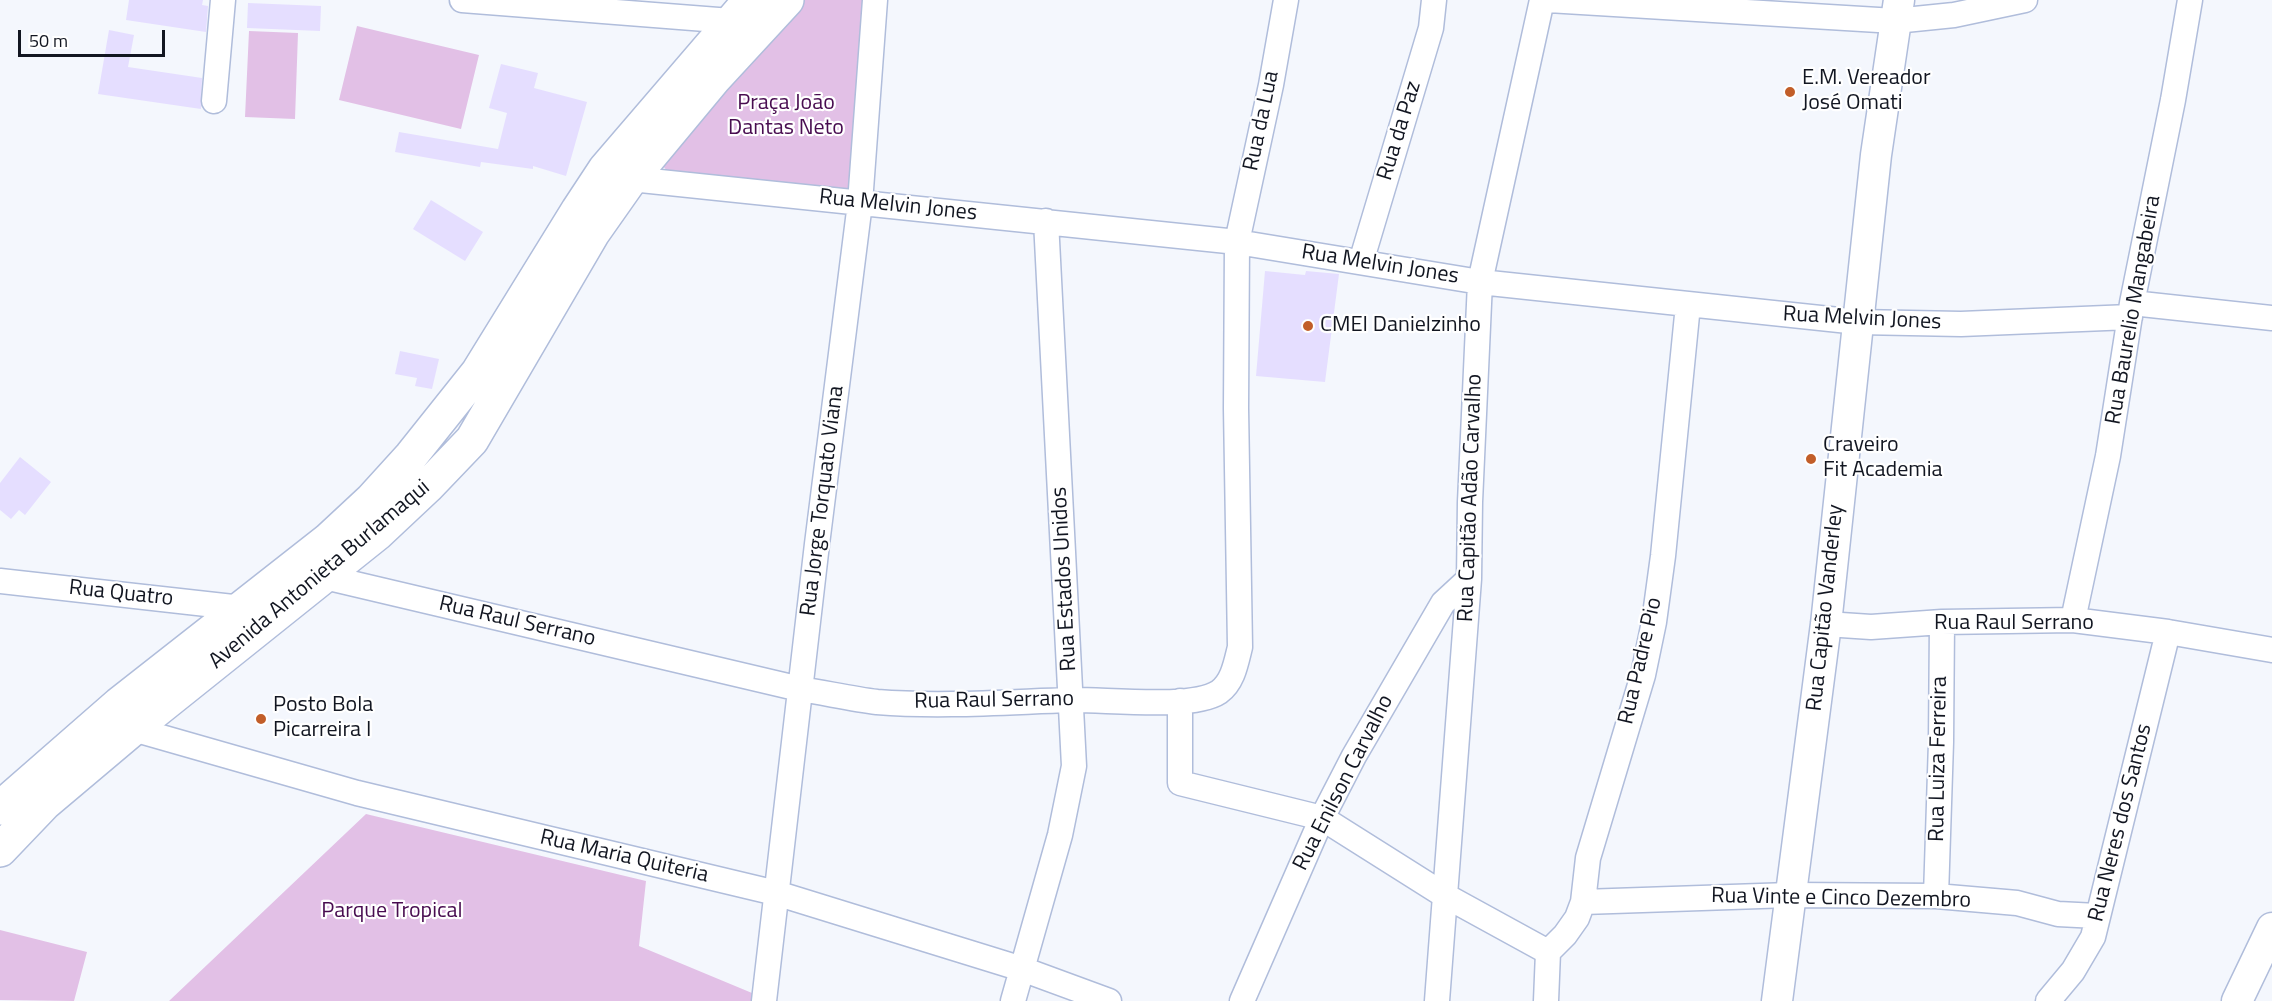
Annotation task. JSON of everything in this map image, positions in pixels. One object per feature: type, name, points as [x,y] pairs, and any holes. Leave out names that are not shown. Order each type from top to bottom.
[{"type":"main road","name":"Avenida Antonieta Burlamaqui","points":[[536,304],[593,234],[631,178],[715,78],[787,0]]},
{"type":"main road","name":"Avenida Antonieta Burlamaqui","points":[[1,807],[156,693],[325,577],[403,510],[472,440],[507,351],[536,304],[605,169],[740,10]]},
{"type":"main road","name":"Avenida Antonieta Burlamaqui","points":[[156,693],[242,608],[328,540],[371,500],[438,425],[478,372],[507,351]]},
{"type":"main road","name":"Avenida Antonieta Burlamaqui","points":[[0,850],[123,719]]},
{"type":"street","points":[[214,101],[223,0]]},
{"type":"street","points":[[462,0],[740,10]]},
{"type":"street","name":"Rua Jorge Torquato Viana","points":[[764,1001],[860,203],[875,0]]},
{"type":"street","name":"Rua da Lua","points":[[1237,242],[1271,85],[1286,0]]},
{"type":"street","name":"Rua da Paz","points":[[1361,262],[1431,28],[1434,0]]},
{"type":"street","name":"Rua Capitão Adão Carvalho","points":[[1437,1001],[1469,579],[1470,502],[1480,282],[1542,0]]},
{"type":"street","points":[[1548,0],[1897,11],[1954,15],[2025,0]]},
{"type":"street","name":"Rua Baurelio Mangabeira","points":[[2073,620],[2108,456],[2131,310],[2173,100],[2190,0]]},
{"type":"street","name":"Rua Capitão Vanderley","points":[[1777,1001],[1826,624],[1876,155],[1897,11]]},
{"type":"street","name":"Rua Melvin Jones","points":[[631,178],[1237,242],[1480,282],[1858,322],[1961,324],[2131,310],[2272,318]]},
{"type":"street","name":"Rua Estados Unidos","points":[[1013,1001],[1060,835],[1074,766],[1046,221]]},
{"type":"street","name":"Rua Raul Serrano","points":[[325,577],[801,689],[877,702],[1007,704],[1071,700],[1180,701],[1200,699],[1220,692],[1233,675],[1240,648],[1236,408],[1237,242]]},
{"type":"street","name":"Rua Padre Pio","points":[[1548,952],[1577,918],[1583,902],[1588,858],[1643,675],[1664,555],[1688,305]]},
{"type":"street","name":"Rua Enilson Carvalho","points":[[1242,1001],[1322,819],[1354,756],[1443,603],[1469,579]]},
{"type":"street","name":"Rua Quatro","points":[[0,581],[242,608]]},
{"type":"street","name":"Rua Raul Serrano","points":[[1826,624],[1870,627],[1942,622],[2073,620],[2168,632],[2272,650]]},
{"type":"street","name":"Rua Luiza Ferreira","points":[[1936,896],[1942,622]]},
{"type":"street","name":"Rua Neres dos Santos","points":[[2048,1001],[2073,971],[2093,937],[2168,632]]},
{"type":"street","points":[[1180,701],[1180,783],[1322,819],[1444,895],[1548,952],[1546,1001]]},
{"type":"street","name":"Rua Maria Quiteria","points":[[123,719],[357,793],[776,893],[1022,969],[1109,1001]]},
{"type":"street","name":"Rua Vinte e Cinco Dezembro","points":[[1583,902],[1790,895],[1936,896],[2017,903],[2058,914],[2097,916]]},
{"type":"street","points":[[2237,1001],[2272,928]]},
{"type":"green space","name":"Praça João Dantas Neto","points":[[799,0],[865,0],[849,192],[669,173],[656,158]]},
{"type":"green space","points":[[357,26],[479,55],[461,129],[339,100]]},
{"type":"green space","points":[[249,31],[298,33],[295,119],[245,117]]},
{"type":"green space","name":"Parque Tropical","points":[[366,814],[646,881],[639,946],[752,993],[751,1001],[169,1001]]},
{"type":"green space","points":[[0,930],[87,952],[74,1001],[0,1000]]},
{"type":"building","points":[[129,0],[203,0],[202,5],[208,6],[206,32],[126,20]]},
{"type":"building","points":[[248,3],[321,6],[320,31],[247,28]]},
{"type":"building","points":[[109,30],[134,35],[128,67],[202,78],[201,109],[98,94]]},
{"type":"building","points":[[501,64],[538,73],[534,88],[587,102],[566,176],[533,166],[533,169],[481,162],[480,167],[395,152],[399,132],[498,149],[507,113],[489,108]]},
{"type":"building","points":[[431,200],[483,232],[465,261],[413,229]]},
{"type":"building","points":[[1265,271],[1305,275],[1306,271],[1339,274],[1325,382],[1256,376]]},
{"type":"building","points":[[400,351],[439,359],[432,389],[415,386],[417,378],[395,374]]},
{"type":"building","points":[[20,457],[51,482],[25,515],[19,510],[11,519],[0,510],[0,483]]},
{"type":"place","name":"E.M. Vereador José Omati","points":[[1790,92]]},
{"type":"place","name":"CMEI Danielzinho","points":[[1308,326]]},
{"type":"place","name":"Craveiro Fit Academia","points":[[1811,459]]},
{"type":"place","name":"Posto Bola Picarreira I","points":[[261,719]]}]
